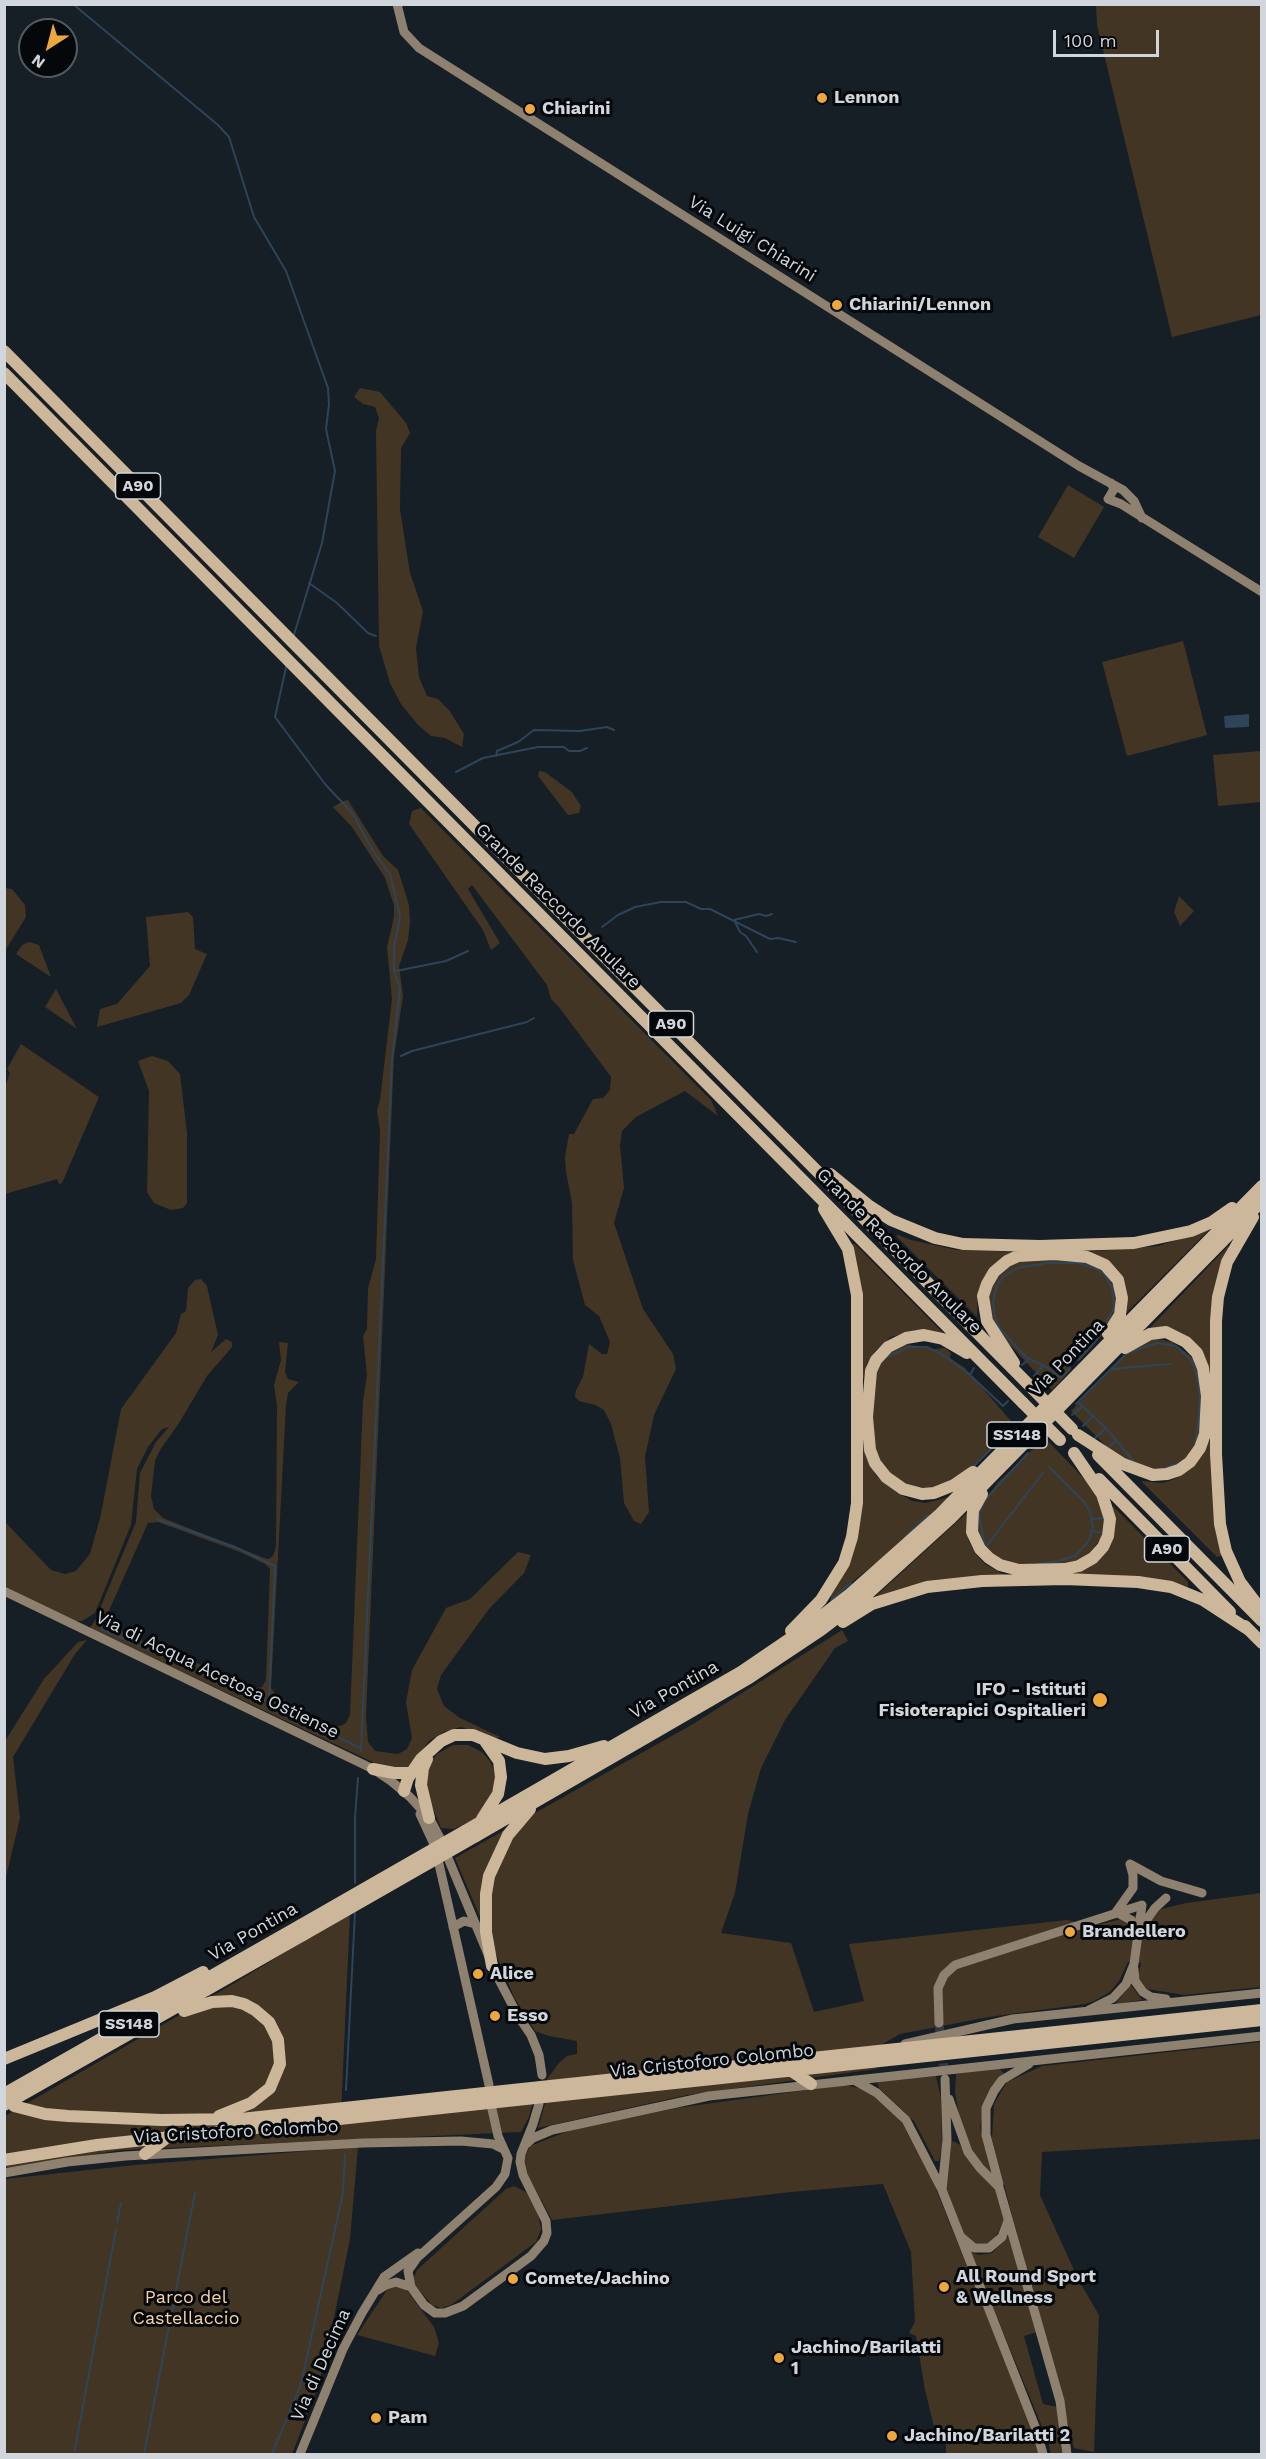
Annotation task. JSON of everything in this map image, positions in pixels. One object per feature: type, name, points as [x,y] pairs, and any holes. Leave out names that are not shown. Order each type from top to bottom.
[{"type":"highway","name":"Grande Raccordo Anulare","points":[[4,351],[1262,1621]]},
{"type":"highway","name":"Grande Raccordo Anulare","points":[[4,373],[1262,1643]]},
{"type":"highway","points":[[786,1140],[884,1216],[925,1235],[963,1244],[1109,1245],[1151,1241],[1199,1228],[1260,1195]]},
{"type":"highway","points":[[759,1660],[811,1612],[831,1586],[848,1551],[857,1503],[858,1309],[851,1260],[843,1238],[828,1215],[777,1153]]},
{"type":"highway","points":[[1260,1195],[1225,1270],[1217,1309],[1215,1344],[1216,1484],[1222,1536],[1234,1572],[1262,1611]]},
{"type":"highway","name":"Via Pontina","points":[[9,2106],[302,1930],[470,1833],[547,1795],[718,1697],[800,1645],[849,1609],[897,1569],[1000,1461],[1094,1357],[1260,1195]]},
{"type":"highway","name":"Via Pontina","points":[[470,1833],[480,1823],[759,1660],[820,1618],[887,1563],[1107,1360],[1260,1195]]},
{"type":"highway","points":[[1030,1387],[990,1327],[984,1308],[983,1296],[989,1280],[1002,1264],[1013,1258],[1032,1255],[1088,1257],[1100,1262],[1113,1273],[1120,1287],[1120,1312],[1094,1357]]},
{"type":"highway","points":[[1075,1432],[1123,1464],[1153,1475],[1170,1474],[1183,1467],[1202,1445],[1206,1428],[1205,1377],[1201,1360],[1191,1346],[1176,1335],[1156,1332],[1138,1340],[1107,1360]]},
{"type":"highway","points":[[993,1372],[960,1348],[943,1339],[924,1335],[899,1340],[888,1347],[873,1366],[868,1384],[868,1441],[875,1463],[890,1480],[909,1492],[922,1494],[941,1491],[1000,1461]]},
{"type":"highway","points":[[1000,1461],[975,1506],[972,1526],[976,1543],[989,1558],[1012,1569],[1065,1569],[1084,1564],[1097,1554],[1107,1539],[1110,1528],[1109,1512],[1102,1494],[1074,1454]]},
{"type":"highway","points":[[800,1645],[817,1638],[872,1604],[927,1587],[982,1581],[1065,1579],[1154,1584],[1197,1597],[1249,1630]]},
{"type":"highway","points":[[407,1794],[411,1773],[431,1749],[443,1739],[454,1734],[467,1734],[517,1753],[548,1759],[569,1756],[622,1741]]},
{"type":"highway","points":[[480,1823],[498,1794],[501,1777],[498,1759],[485,1740]]},
{"type":"highway","points":[[429,1818],[422,1793],[421,1776],[431,1749]]},
{"type":"highway","points":[[373,1769],[411,1773]]},
{"type":"highway","points":[[492,1966],[486,1932],[486,1894],[490,1872],[500,1849],[515,1825],[547,1795]]},
{"type":"highway","name":"Via Pontina","points":[[4,2094],[252,1953],[302,1930]]},
{"type":"highway","points":[[4,2059],[143,2002],[204,1972],[252,1953]]},
{"type":"highway","points":[[136,2031],[160,2023],[189,2008],[212,2001],[232,2001],[244,2004],[269,2022],[276,2035],[280,2051],[279,2069],[273,2084],[263,2095],[246,2106],[207,2120]]},
{"type":"highway","name":"Via Cristoforo Colombo","points":[[9,2106],[68,2116],[207,2120],[260,2118],[1262,2010]]},
{"type":"highway","name":"Via Cristoforo Colombo","points":[[4,2160],[66,2149],[1262,2020]]},
{"type":"highway","points":[[789,2070],[811,2084]]},
{"type":"highway","points":[[145,2154],[166,2138]]},
{"type":"main road","name":"Via Luigi Chiarini","points":[[397,4],[404,32],[419,48],[1079,466],[1128,493]]},
{"type":"main road","points":[[1111,483],[1114,489],[1108,499],[1121,504],[1262,592]]},
{"type":"main road","points":[[1121,504],[1128,493],[1138,507],[1142,518]]},
{"type":"main road","name":"Via di Acqua Acetosa Ostiense","points":[[4,1592],[373,1769],[407,1794],[429,1818],[436,1840],[407,1794]]},
{"type":"main road","points":[[489,2085],[453,1927],[443,1861],[469,1911],[492,1966],[515,2011],[531,2035],[539,2055],[542,2075]]},
{"type":"main road","points":[[1116,1912],[1133,1888],[1130,1864],[1161,1881],[1202,1893]]},
{"type":"main road","points":[[1138,1933],[1151,1911],[1166,1898]]},
{"type":"main road","points":[[939,2024],[938,1988],[944,1975],[952,1967],[1142,1905],[1134,1964],[1136,1981],[1145,1994],[1156,1998],[1189,2001]]},
{"type":"main road","points":[[451,1917],[461,1917],[469,1911]]},
{"type":"main road","points":[[1116,1912],[1132,1921],[1138,1933]]},
{"type":"main road","points":[[453,1927],[464,1921],[475,1924]]},
{"type":"main road","points":[[1089,2010],[1117,1996],[1126,1984],[1134,1964]]},
{"type":"main road","name":"Via Cristoforo Colombo","points":[[883,2051],[1002,2021],[1262,1992]]},
{"type":"main road","name":"Via Cristoforo Colombo","points":[[524,2146],[533,2138],[552,2130],[676,2102],[854,2079],[1262,2036]]},
{"type":"main road","points":[[1040,2060],[1023,2066],[1005,2078],[996,2088],[987,2105],[986,2135],[1061,2406],[1068,2454]]},
{"type":"main road","points":[[854,2079],[877,2093],[906,2120],[942,2190],[1036,2429],[1043,2454]]},
{"type":"main road","points":[[942,2190],[947,2140],[945,2083],[962,2140],[976,2163],[999,2187]]},
{"type":"main road","points":[[376,2292],[396,2282],[411,2287],[424,2305],[435,2313],[446,2313],[463,2306],[535,2253],[547,2234],[546,2221],[521,2168],[520,2156],[539,2104]]},
{"type":"main road","points":[[492,2109],[498,2136],[505,2151]]},
{"type":"main road","points":[[947,2140],[954,2137],[962,2140]]},
{"type":"main road","name":"Via Cristoforo Colombo","points":[[4,2173],[67,2162],[145,2154],[430,2141],[491,2144],[505,2151]]},
{"type":"main road","name":"Via di Decima","points":[[411,2287],[408,2278],[409,2269],[428,2248],[502,2180],[508,2165],[505,2151]]},
{"type":"main road","points":[[959,2235],[974,2248],[988,2248],[1002,2237],[1009,2218]]},
{"type":"main road","name":"Via di Decima","points":[[300,2454],[346,2343],[381,2280],[392,2270],[428,2248]]},
{"type":"green space","points":[[1096,5],[1261,5],[1261,315],[1172,337],[1097,25]]},
{"type":"green space","points":[[360,388],[380,392],[406,423],[410,433],[401,448],[400,509],[410,573],[423,611],[416,648],[419,677],[427,696],[438,699],[449,710],[464,734],[462,747],[445,738],[431,736],[418,725],[401,704],[390,683],[379,646],[376,431],[379,418],[375,407],[363,404],[354,397]]},
{"type":"green space","points":[[1068,485],[1104,507],[1074,558],[1038,537]]},
{"type":"green space","points":[[1183,641],[1207,735],[1127,756],[1102,662]]},
{"type":"green space","points":[[1261,751],[1261,802],[1218,806],[1213,755]]},
{"type":"green space","points":[[539,771],[545,772],[572,792],[581,806],[579,813],[568,815],[538,776]]},
{"type":"green space","points":[[348,800],[383,856],[398,870],[409,905],[410,922],[408,940],[399,966],[403,996],[394,1056],[366,1716],[368,1742],[375,1751],[398,1754],[407,1749],[412,1738],[406,1702],[412,1670],[446,1608],[470,1599],[518,1552],[531,1555],[524,1573],[489,1609],[441,1675],[437,1689],[444,1706],[460,1718],[500,1737],[493,1739],[461,1727],[443,1732],[429,1741],[408,1769],[381,1766],[90,1628],[96,1619],[107,1619],[107,1623],[180,1660],[190,1660],[256,1688],[262,1687],[266,1680],[270,1569],[265,1564],[240,1552],[158,1522],[148,1523],[107,1615],[99,1611],[136,1522],[140,1473],[156,1442],[169,1427],[162,1429],[148,1447],[137,1469],[131,1525],[95,1613],[82,1621],[74,1621],[5,1586],[4,1521],[51,1570],[65,1574],[76,1571],[90,1554],[101,1514],[121,1409],[176,1333],[181,1314],[186,1311],[188,1288],[195,1280],[201,1279],[207,1286],[218,1335],[211,1352],[226,1339],[232,1342],[232,1347],[207,1376],[160,1450],[155,1461],[151,1496],[154,1509],[163,1518],[264,1558],[269,1559],[273,1556],[276,1547],[277,1406],[274,1385],[281,1360],[279,1342],[288,1343],[285,1372],[288,1379],[299,1382],[288,1393],[286,1405],[271,1688],[278,1697],[331,1725],[340,1726],[346,1723],[350,1715],[363,1401],[367,1375],[363,1336],[367,1329],[368,1288],[376,1259],[380,1131],[377,1110],[392,999],[387,947],[394,917],[394,905],[385,878],[352,827],[333,807]]},
{"type":"green space","points":[[421,808],[711,1100],[718,1116],[685,1091],[636,1117],[622,1131],[620,1145],[624,1188],[614,1223],[643,1309],[673,1354],[676,1369],[654,1415],[645,1457],[649,1512],[641,1524],[634,1521],[624,1503],[620,1458],[611,1424],[604,1410],[579,1401],[575,1397],[583,1377],[589,1344],[602,1354],[607,1354],[610,1342],[599,1316],[585,1305],[573,1260],[572,1203],[565,1157],[569,1134],[574,1134],[593,1099],[603,1098],[610,1090],[611,1077],[551,999],[547,985],[472,885],[468,889],[500,943],[491,950],[483,930],[409,824],[412,811]]},
{"type":"green space","points":[[5,888],[12,889],[25,905],[26,917],[5,951]]},
{"type":"green space","points":[[1179,896],[1194,911],[1180,926],[1174,912]]},
{"type":"green space","points":[[188,912],[193,917],[195,949],[207,954],[189,995],[181,1003],[97,1027],[100,1009],[117,1004],[150,966],[146,917]]},
{"type":"green space","points":[[29,942],[39,945],[51,977],[16,954],[22,945]]},
{"type":"green space","points":[[56,989],[77,1029],[45,1007]]},
{"type":"green space","points":[[21,1044],[99,1097],[62,1183],[59,1184],[57,1179],[5,1194],[5,1087],[10,1073],[7,1069]]},
{"type":"green space","points":[[152,1056],[168,1061],[180,1074],[187,1133],[187,1203],[183,1208],[171,1210],[154,1203],[147,1192],[149,1091],[138,1061]]},
{"type":"green space","points":[[1210,1229],[1122,1317],[1125,1294],[1086,1252],[1158,1246]]},
{"type":"green space","points":[[896,1236],[957,1250],[1023,1252],[988,1274],[978,1291],[977,1317]]},
{"type":"green space","points":[[850,1244],[855,1244],[947,1337],[916,1330],[891,1337],[876,1350],[867,1364],[862,1384]]},
{"type":"green space","points":[[1228,1246],[1211,1379],[1193,1343],[1147,1331]]},
{"type":"green space","points":[[1022,1259],[1083,1260],[1105,1273],[1114,1286],[1117,1300],[1116,1314],[1106,1331],[1080,1360],[1070,1361],[1071,1370],[1052,1390],[996,1330],[989,1317],[987,1297],[993,1282],[1010,1265]]},
{"type":"green space","points":[[1153,1338],[1172,1342],[1196,1360],[1200,1369],[1203,1435],[1180,1466],[1152,1472],[1112,1452],[1071,1411],[1132,1347]]},
{"type":"green space","points":[[905,1344],[934,1349],[945,1348],[951,1353],[950,1358],[965,1368],[1011,1421],[1011,1429],[973,1467],[938,1487],[913,1488],[890,1475],[879,1463],[870,1438],[873,1368],[890,1349]]},
{"type":"green space","points":[[862,1436],[866,1458],[877,1477],[895,1491],[912,1501],[926,1503],[949,1497],[892,1550],[831,1599],[830,1594],[845,1569]]},
{"type":"green space","points":[[1045,1438],[1094,1489],[1104,1511],[1106,1524],[1101,1539],[1083,1560],[1067,1566],[1015,1567],[984,1551],[975,1526],[981,1505],[998,1482]]},
{"type":"green space","points":[[1209,1441],[1212,1443],[1215,1529],[1221,1556],[1217,1557],[1141,1481],[1163,1483],[1177,1478],[1192,1466]]},
{"type":"green space","points":[[1113,1506],[1188,1582],[1188,1587],[1146,1577],[1064,1576],[1096,1560]]},
{"type":"green space","points":[[971,1509],[967,1530],[969,1542],[985,1564],[1008,1577],[866,1605]]},
{"type":"green space","points":[[842,1630],[848,1641],[835,1648],[785,1720],[761,1768],[748,1814],[735,1893],[721,1933],[791,1943],[814,2012],[864,2001],[849,1944],[1067,1920],[1093,1926],[1186,1903],[1261,1893],[1261,1987],[1184,1995],[1147,1989],[1138,1978],[1141,1963],[1128,1962],[1119,1981],[1110,1992],[1085,2004],[989,2017],[900,2034],[881,2045],[876,2069],[687,2095],[538,2128],[545,2104],[547,2079],[567,2056],[577,2054],[577,2041],[535,2031],[515,1999],[455,1858],[693,1724]]},
{"type":"green space","points":[[87,1640],[75,1654],[13,1757],[20,1818],[5,1881],[5,1741],[44,1679],[78,1642]]},
{"type":"green space","points":[[453,1745],[468,1745],[482,1752],[490,1761],[497,1777],[489,1804],[475,1819],[454,1829],[441,1828],[425,1789],[430,1762],[437,1754]]},
{"type":"green space","points":[[350,1913],[341,2115],[535,2093],[529,2117],[521,2132],[122,2150],[5,2168],[5,2116],[233,1984]]},
{"type":"green space","points":[[1131,1985],[1142,2000],[1117,2004],[1116,2003]]},
{"type":"green space","points":[[1261,2042],[1261,2139],[1042,2152],[1040,2195],[1078,2279],[1099,2315],[1094,2452],[1074,2448],[992,2139],[994,2104],[1007,2082],[1042,2066]]},
{"type":"green space","points":[[998,2068],[1004,2073],[983,2109],[980,2128],[991,2173],[971,2151],[960,2121],[955,2092],[956,2074]]},
{"type":"green space","points":[[936,2076],[941,2098],[942,2148],[939,2161],[935,2161],[914,2121],[879,2088],[877,2083],[883,2080]]},
{"type":"green space","points":[[843,2085],[864,2089],[884,2103],[902,2123],[932,2179],[1036,2439],[1039,2454],[946,2454],[946,2430],[935,2431],[916,2336],[909,2333],[915,2322],[911,2252],[883,2184],[791,2192],[552,2220],[527,2174],[523,2161],[530,2146],[571,2130],[677,2108]]},
{"type":"green space","points":[[953,2141],[959,2144],[997,2190],[1005,2219],[998,2233],[988,2244],[971,2243],[965,2238],[946,2190],[950,2144]]},
{"type":"green space","name":"Parco del Castellaccio","points":[[358,2147],[350,2239],[328,2347],[318,2387],[292,2454],[5,2454],[5,2179],[135,2165]]},
{"type":"green space","points":[[514,2186],[526,2192],[538,2214],[541,2229],[536,2242],[451,2305],[441,2308],[432,2305],[414,2284],[413,2279],[417,2270],[506,2189]]},
{"type":"green space","points":[[1009,2235],[1037,2332],[1024,2336],[1043,2404],[1057,2407],[1064,2454],[1051,2454],[1048,2441],[970,2252],[979,2255],[992,2253]]},
{"type":"green space","points":[[402,2286],[408,2292],[434,2327],[439,2343],[435,2356],[357,2335],[388,2288]]},
{"type":"water","points":[[1249,714],[1249,727],[1225,728],[1224,716]]},
{"type":"waterway","points":[[73,4],[218,125],[229,137],[254,217],[286,271],[328,388],[326,429],[335,471],[322,543],[293,638]]},
{"type":"waterway","points":[[309,583],[337,603],[368,633],[376,636]]},
{"type":"waterway","points":[[287,663],[275,717],[325,784],[353,814],[373,851],[390,874],[400,916],[394,947],[394,971],[400,988],[392,1060],[361,1751]]},
{"type":"waterway","points":[[496,756],[497,751],[518,742],[534,730],[580,731],[607,727],[614,730]]},
{"type":"waterway","points":[[456,772],[483,758],[538,747],[564,747],[569,751],[580,751],[587,748]]},
{"type":"waterway","points":[[602,927],[618,915],[635,907],[661,902],[686,902],[701,909],[710,909],[770,939],[778,938],[796,942]]},
{"type":"waterway","points":[[757,952],[746,936],[740,932],[734,920],[759,914],[766,916],[772,914]]},
{"type":"waterway","points":[[396,971],[446,961],[468,951]]},
{"type":"waterway","points":[[401,1056],[412,1051],[527,1022],[534,1018]]},
{"type":"waterway","points":[[1061,1378],[1050,1369],[1026,1357],[1000,1329],[995,1317],[993,1302],[997,1285],[1003,1277],[1017,1268],[1047,1263],[1078,1263],[1097,1269],[1104,1274],[1112,1288],[1114,1308],[1095,1342],[1078,1360]]},
{"type":"waterway","points":[[1076,1404],[1127,1353],[1157,1343],[1176,1346],[1192,1361],[1197,1377],[1200,1394],[1195,1445]]},
{"type":"waterway","points":[[887,1357],[908,1347],[927,1347],[945,1356],[970,1375],[1003,1406],[1008,1401]]},
{"type":"waterway","points":[[1022,1365],[1029,1359]]},
{"type":"waterway","points":[[1111,1369],[1170,1364]]},
{"type":"waterway","points":[[1034,1376],[1043,1366]]},
{"type":"waterway","points":[[970,1375],[974,1368]]},
{"type":"waterway","points":[[1062,1377],[1070,1368]]},
{"type":"waterway","points":[[1078,1402],[1106,1428],[1134,1462]]},
{"type":"waterway","points":[[1072,1415],[1082,1407]]},
{"type":"waterway","points":[[1083,1426],[1093,1416]]},
{"type":"waterway","points":[[1095,1438],[1106,1428]]},
{"type":"waterway","points":[[973,1467],[1007,1433]]},
{"type":"waterway","points":[[1107,1449],[1115,1441]]},
{"type":"waterway","points":[[986,1499],[1028,1453]]},
{"type":"waterway","points":[[1162,1469],[1179,1463]]},
{"type":"waterway","points":[[1037,1564],[1075,1556],[1088,1542],[1093,1528],[1090,1511],[1083,1501],[1049,1467]]},
{"type":"waterway","points":[[985,1548],[1043,1473]]},
{"type":"waterway","points":[[983,1504],[979,1515],[985,1548]]},
{"type":"waterway","points":[[905,1537],[928,1515]]},
{"type":"waterway","points":[[1092,1519],[1104,1518]]},
{"type":"waterway","points":[[157,1519],[235,1547],[275,1566],[269,1702]]},
{"type":"waterway","points":[[1093,1531],[1103,1533]]},
{"type":"waterway","points":[[831,1600],[851,1583]]},
{"type":"waterway","points":[[101,1629],[269,1702],[360,1748]]},
{"type":"waterway","points":[[355,1883],[355,1818],[358,1778]]},
{"type":"waterway","points":[[346,2090],[355,1912]]},
{"type":"waterway","points":[[272,2454],[301,2384],[343,2193],[345,2154]]},
{"type":"waterway","points":[[144,2454],[195,2193]]},
{"type":"waterway","points":[[117,2222],[121,2203]]},
{"type":"waterway","points":[[74,2454],[116,2229]]},
{"type":"tunnel","points":[[939,2023],[945,2076]]},
{"type":"place","name":"Lennon","points":[[822,98]]},
{"type":"place","name":"Chiarini","points":[[530,109]]},
{"type":"place","name":"Chiarini/Lennon","points":[[837,305]]},
{"type":"place","name":"IFO - Istituti Fisioterapici Ospitalieri","points":[[1100,1700]]},
{"type":"place","name":"Brandellero","points":[[1070,1932]]},
{"type":"place","name":"Alice","points":[[478,1974]]},
{"type":"place","name":"Esso","points":[[495,2016]]},
{"type":"place","name":"Comete/Jachino","points":[[513,2279]]},
{"type":"place","name":"All Round Sport & Wellness","points":[[944,2287]]},
{"type":"place","name":"Jachino/Barilatti 1","points":[[779,2358]]},
{"type":"place","name":"Pam","points":[[376,2418]]},
{"type":"place","name":"Jachino/Barilatti 2","points":[[892,2436]]}]
